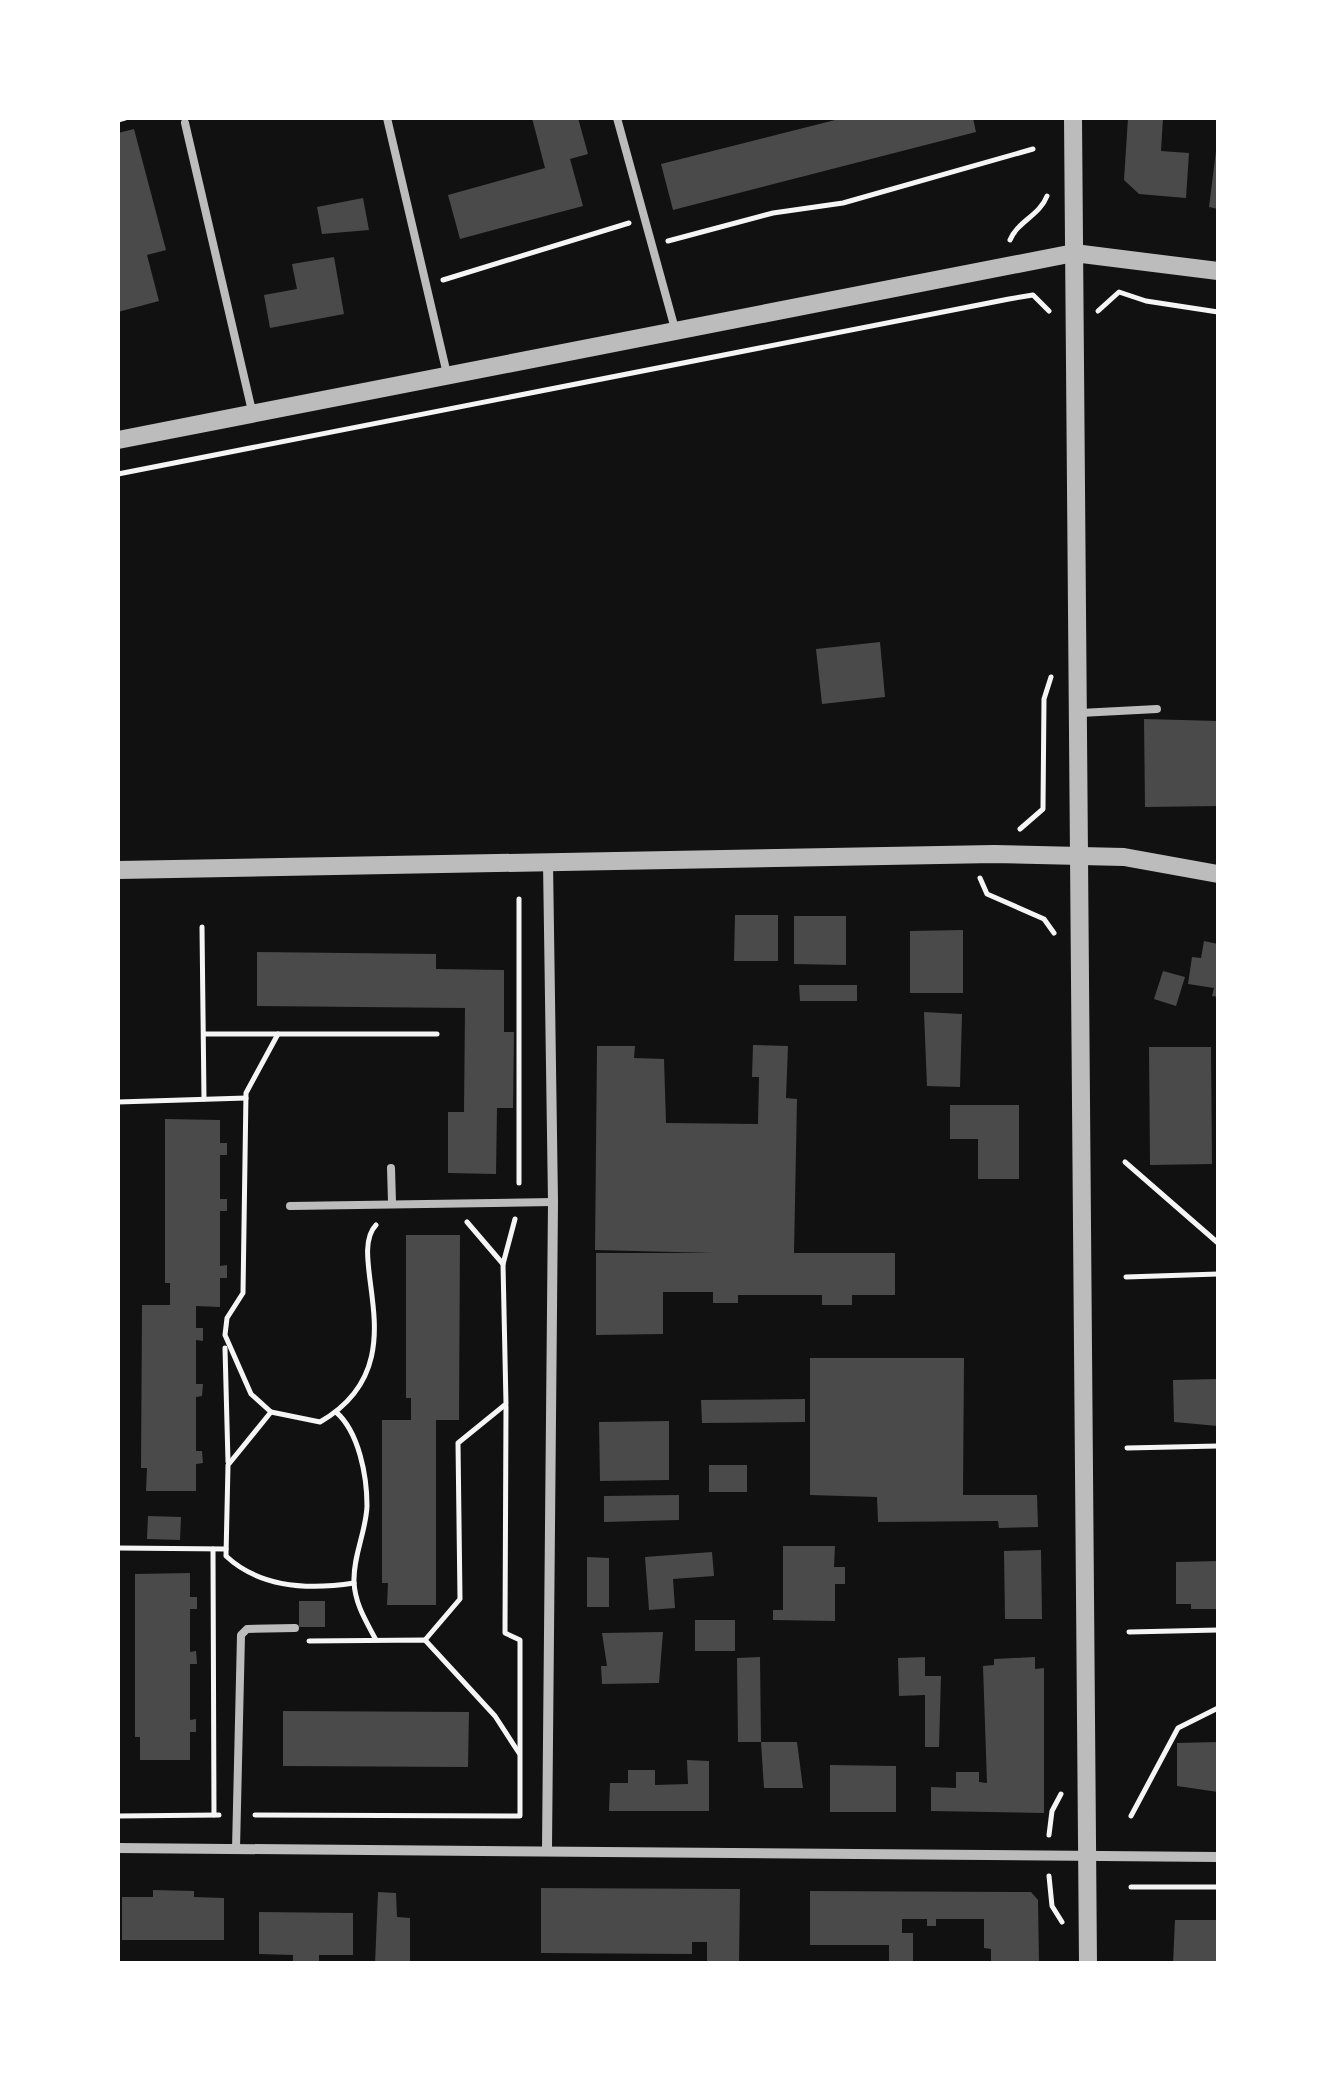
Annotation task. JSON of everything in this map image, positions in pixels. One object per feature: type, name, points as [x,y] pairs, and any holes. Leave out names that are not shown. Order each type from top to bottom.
[{"type":"street","points":[[1073,118],[1088,1964]]},
{"type":"street","points":[[118,440],[1074,252],[1218,270]]},
{"type":"street","points":[[118,870],[1079,855],[1124,857],[1218,874]]},
{"type":"street","points":[[547,1849],[553,1202],[548,862]]},
{"type":"street","points":[[118,1848],[1218,1857]]},
{"type":"lane","points":[[387,118],[402,194],[448,374]]},
{"type":"lane","points":[[618,118],[675,329]]},
{"type":"lane","points":[[185,124],[254,415]]},
{"type":"lane","points":[[1080,713],[1156,709]]},
{"type":"lane","points":[[391,1168],[392,1202]]},
{"type":"lane","points":[[290,1206],[553,1202]]},
{"type":"lane","points":[[236,1849],[241,1635],[247,1629],[295,1628]]},
{"type":"path","points":[[118,120],[125,118]]},
{"type":"path","points":[[653,245],[773,213],[843,203],[1033,149]]},
{"type":"path","points":[[1022,296],[1010,237],[1042,208],[1049,189]]},
{"type":"path","points":[[428,285],[646,218]]},
{"type":"path","points":[[118,474],[1022,296],[1041,298],[1050,314],[1096,312],[1119,292],[1146,302],[1218,312]]},
{"type":"path","points":[[1008,834],[1042,808],[1044,700],[1054,666]]},
{"type":"path","points":[[979,855],[981,885],[987,894],[1044,920],[1054,930],[1055,941]]},
{"type":"path","points":[[118,1816],[520,1816],[520,1640],[505,1633],[504,1264],[519,1202],[519,899]]},
{"type":"path","points":[[202,928],[204,1099]]},
{"type":"path","points":[[204,1034],[437,1034]]},
{"type":"path","points":[[278,1034],[246,1098],[243,1293],[227,1318],[225,1335],[226,1556],[244,1572],[263,1581],[354,1583]]},
{"type":"path","points":[[118,1102],[246,1098]]},
{"type":"path","points":[[1125,1162],[1218,1243]]},
{"type":"path","points":[[456,1216],[474,1227],[504,1264]]},
{"type":"path","points":[[225,1335],[251,1394],[271,1412],[320,1422],[336,1412],[349,1401],[371,1358],[376,1330],[367,1249],[371,1229],[382,1220]]},
{"type":"path","points":[[1126,1277],[1218,1274]]},
{"type":"path","points":[[425,1640],[460,1598],[458,1443],[506,1404]]},
{"type":"path","points":[[228,1465],[271,1412]]},
{"type":"path","points":[[336,1412],[347,1422],[355,1440],[367,1506],[354,1583],[358,1606],[376,1640]]},
{"type":"path","points":[[1127,1448],[1218,1446]]},
{"type":"path","points":[[118,1548],[226,1549]]},
{"type":"path","points":[[213,1548],[214,1815]]},
{"type":"path","points":[[1128,1632],[1218,1630]]},
{"type":"path","points":[[300,1641],[425,1640],[495,1716],[521,1756]]},
{"type":"path","points":[[1131,1816],[1178,1728],[1218,1708]]},
{"type":"path","points":[[1063,1788],[1049,1823],[1049,1853],[1052,1906],[1064,1929]]},
{"type":"path","points":[[1131,1887],[1218,1887]]},
{"type":"building","points":[[532,118],[578,118],[588,154],[570,159],[583,206],[460,239],[448,195],[545,168]]},
{"type":"building","points":[[843,118],[973,118],[976,132],[673,210],[661,164]]},
{"type":"building","points":[[1128,118],[1163,118],[1161,151],[1189,153],[1186,198],[1139,194],[1124,180]]},
{"type":"building","points":[[134,129],[166,250],[147,255],[159,301],[118,312],[118,133]]},
{"type":"building","points":[[1218,151],[1218,209],[1209,207]]},
{"type":"building","points":[[363,198],[369,230],[322,234],[317,207]]},
{"type":"building","points":[[334,257],[344,314],[270,328],[264,295],[297,289],[292,264]]},
{"type":"building","points":[[880,642],[885,697],[822,704],[816,649]]},
{"type":"building","points":[[1144,719],[1218,721],[1218,806],[1145,807]]},
{"type":"building","points":[[735,915],[778,915],[778,961],[734,961]]},
{"type":"building","points":[[794,916],[846,916],[846,965],[794,964]]},
{"type":"building","points":[[963,930],[963,993],[910,993],[910,931]]},
{"type":"building","points":[[1204,941],[1218,944],[1218,997],[1212,996],[1214,988],[1188,984],[1192,957],[1201,958]]},
{"type":"building","points":[[257,952],[436,954],[436,969],[504,970],[504,1032],[514,1032],[513,1108],[497,1108],[496,1174],[448,1173],[448,1112],[464,1112],[465,1008],[257,1006]]},
{"type":"building","points":[[1163,971],[1185,977],[1176,1006],[1154,999]]},
{"type":"building","points":[[799,985],[857,985],[857,1001],[800,1001]]},
{"type":"building","points":[[924,1012],[962,1014],[960,1087],[927,1086]]},
{"type":"building","points":[[753,1045],[788,1046],[786,1098],[797,1099],[794,1253],[895,1253],[895,1295],[852,1295],[852,1305],[822,1305],[822,1295],[738,1295],[738,1303],[713,1303],[713,1292],[663,1292],[663,1334],[596,1335],[596,1253],[714,1253],[595,1250],[597,1046],[635,1046],[634,1058],[664,1059],[666,1123],[758,1124],[759,1077],[752,1077]]},
{"type":"building","points":[[1149,1047],[1211,1047],[1212,1164],[1150,1165]]},
{"type":"building","points":[[950,1105],[1019,1105],[1019,1179],[978,1179],[978,1139],[950,1139]]},
{"type":"building","points":[[165,1119],[220,1120],[220,1143],[227,1143],[227,1155],[220,1155],[220,1199],[227,1199],[227,1211],[220,1211],[220,1266],[227,1265],[227,1278],[220,1278],[220,1307],[196,1306],[196,1328],[203,1328],[203,1341],[196,1340],[196,1384],[203,1384],[202,1396],[196,1397],[196,1451],[202,1451],[203,1463],[196,1464],[196,1491],[146,1491],[147,1468],[141,1468],[142,1305],[170,1305],[170,1283],[165,1283]]},
{"type":"building","points":[[406,1235],[460,1235],[459,1420],[436,1420],[436,1605],[387,1605],[388,1583],[382,1583],[382,1420],[411,1420],[411,1398],[406,1398]]},
{"type":"building","points":[[810,1358],[964,1358],[963,1495],[1037,1495],[1038,1527],[999,1528],[998,1521],[878,1522],[877,1497],[810,1495]]},
{"type":"building","points":[[1218,1379],[1218,1426],[1174,1422],[1173,1380]]},
{"type":"building","points":[[805,1399],[805,1422],[702,1423],[701,1400]]},
{"type":"building","points":[[669,1421],[669,1480],[600,1481],[599,1422]]},
{"type":"building","points":[[709,1465],[747,1465],[747,1492],[709,1492]]},
{"type":"building","points":[[679,1495],[679,1520],[604,1522],[604,1496]]},
{"type":"building","points":[[148,1516],[181,1517],[180,1540],[147,1539]]},
{"type":"building","points":[[783,1546],[835,1546],[834,1567],[845,1567],[845,1584],[835,1584],[835,1621],[773,1620],[773,1610],[783,1610]]},
{"type":"building","points":[[1041,1550],[1042,1619],[1005,1619],[1004,1551]]},
{"type":"building","points":[[712,1552],[714,1576],[673,1579],[675,1608],[649,1610],[645,1557]]},
{"type":"building","points":[[587,1557],[609,1558],[609,1607],[587,1607]]},
{"type":"building","points":[[1218,1561],[1218,1609],[1191,1609],[1191,1604],[1176,1604],[1176,1562]]},
{"type":"building","points":[[190,1573],[190,1597],[197,1597],[197,1609],[190,1609],[190,1652],[196,1651],[197,1664],[190,1664],[190,1720],[196,1719],[196,1732],[190,1732],[190,1760],[140,1760],[140,1737],[135,1737],[135,1574]]},
{"type":"building","points":[[299,1601],[325,1601],[325,1627],[299,1627]]},
{"type":"building","points":[[695,1620],[735,1620],[735,1651],[695,1651]]},
{"type":"building","points":[[663,1632],[659,1683],[602,1684],[601,1666],[607,1666],[602,1633]]},
{"type":"building","points":[[760,1657],[761,1742],[738,1742],[737,1658]]},
{"type":"building","points":[[925,1657],[925,1676],[941,1676],[939,1747],[925,1747],[925,1695],[899,1696],[898,1658]]},
{"type":"building","points":[[1035,1657],[1035,1669],[1044,1668],[1044,1813],[931,1811],[931,1787],[956,1788],[956,1772],[979,1772],[979,1782],[987,1783],[983,1666],[994,1665],[994,1659]]},
{"type":"building","points":[[283,1711],[469,1712],[468,1767],[283,1766]]},
{"type":"building","points":[[761,1742],[797,1742],[803,1788],[764,1788]]},
{"type":"building","points":[[1218,1742],[1218,1792],[1177,1786],[1177,1743]]},
{"type":"building","points":[[687,1760],[709,1761],[709,1811],[609,1811],[610,1783],[628,1783],[628,1770],[655,1770],[655,1785],[688,1784]]},
{"type":"building","points":[[830,1765],[896,1766],[896,1812],[830,1812]]},
{"type":"building","points":[[541,1888],[740,1889],[739,1964],[707,1964],[707,1942],[692,1942],[692,1954],[541,1953]]},
{"type":"building","points":[[153,1890],[194,1891],[194,1897],[224,1898],[224,1940],[122,1940],[122,1897],[153,1897]]},
{"type":"building","points":[[810,1891],[1031,1892],[1038,1900],[1039,1964],[991,1964],[991,1949],[984,1948],[984,1919],[936,1919],[936,1926],[927,1926],[927,1919],[902,1919],[902,1933],[913,1933],[913,1964],[889,1964],[889,1945],[810,1945]]},
{"type":"building","points":[[378,1892],[396,1893],[397,1917],[410,1918],[410,1964],[375,1964]]},
{"type":"building","points":[[259,1912],[353,1913],[353,1955],[319,1955],[319,1964],[293,1964],[293,1955],[259,1954]]},
{"type":"building","points":[[1175,1920],[1218,1920],[1218,1964],[1173,1964]]}]
